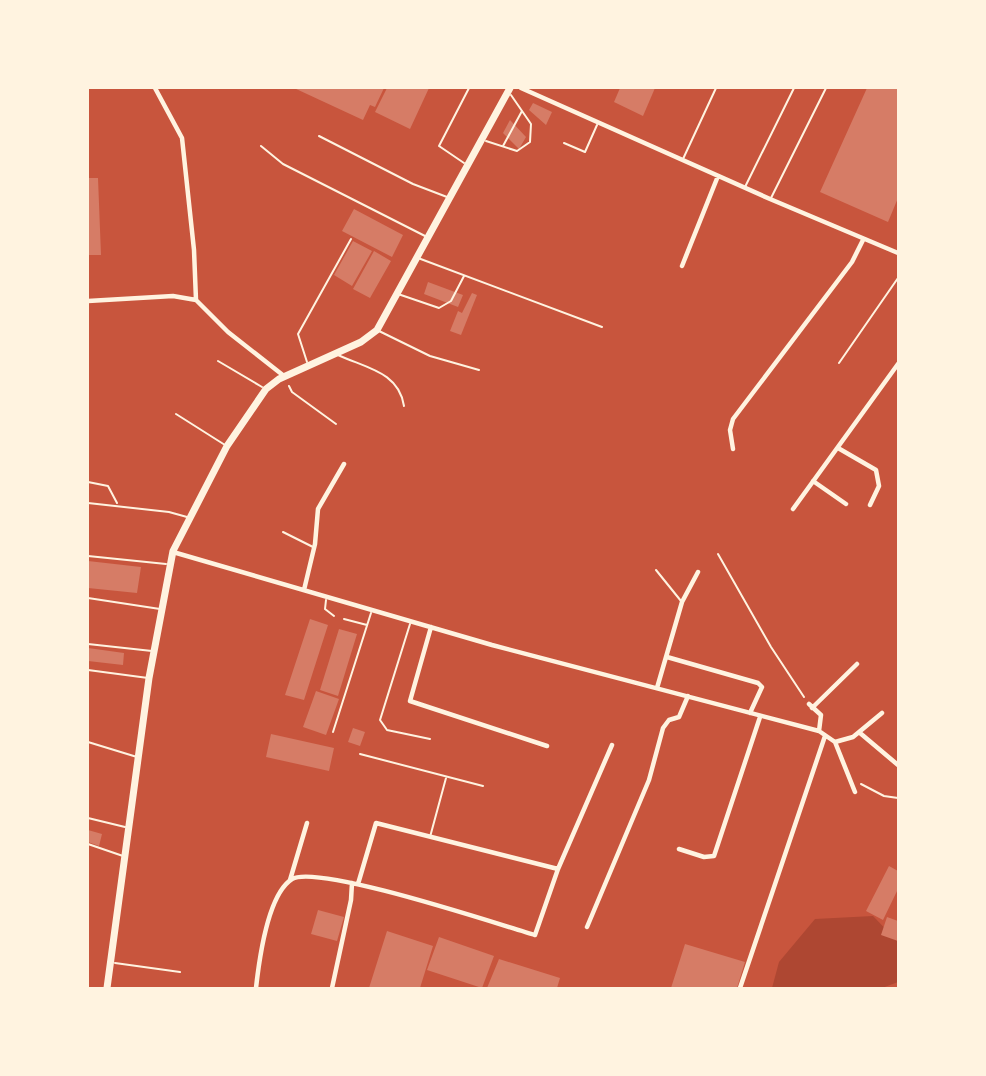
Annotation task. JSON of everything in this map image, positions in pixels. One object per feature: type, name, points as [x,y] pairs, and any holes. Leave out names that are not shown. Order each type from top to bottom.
[{"type":"highway","points":[[107,989],[149,678],[173,551],[228,446],[266,389],[284,376],[335,354],[377,330],[509,89]]},
{"type":"street","points":[[155,88],[183,138],[196,300]]},
{"type":"street","points":[[521,88],[863,240],[898,251]]},
{"type":"street","points":[[682,266],[718,176]]},
{"type":"street","points":[[733,449],[730,430],[733,419],[852,262],[863,240]]},
{"type":"street","points":[[88,301],[173,296],[196,300],[214,319],[284,376]]},
{"type":"street","points":[[793,509],[898,364]]},
{"type":"street","points":[[838,448],[876,470],[879,486],[870,505]]},
{"type":"street","points":[[304,590],[314,547],[318,509],[344,464]]},
{"type":"street","points":[[813,481],[846,505]]},
{"type":"street","points":[[173,551],[431,627],[819,731],[835,742],[855,792]]},
{"type":"street","points":[[657,688],[682,602],[698,572]]},
{"type":"street","points":[[431,627],[410,701],[547,746]]},
{"type":"street","points":[[667,657],[758,683],[762,687],[750,713]]},
{"type":"street","points":[[819,731],[821,715],[811,706],[857,664]]},
{"type":"street","points":[[587,927],[649,780],[663,728],[668,720],[679,717],[688,696]]},
{"type":"street","points":[[835,742],[860,733],[882,713]]},
{"type":"street","points":[[679,849],[704,857],[714,856],[760,717]]},
{"type":"street","points":[[860,733],[898,765]]},
{"type":"street","points":[[740,989],[825,736]]},
{"type":"street","points":[[290,880],[311,875],[355,884],[535,934],[558,869],[612,745]]},
{"type":"street","points":[[256,989],[268,920],[290,880],[307,823]]},
{"type":"street","points":[[332,989],[355,884],[376,823],[558,869]]},
{"type":"lane","points":[[468,165],[439,146],[469,88]]},
{"type":"lane","points":[[683,160],[716,88]]},
{"type":"lane","points":[[745,188],[793,88]]},
{"type":"lane","points":[[770,199],[827,88]]},
{"type":"lane","points":[[481,139],[517,151],[530,142],[531,124],[509,89]]},
{"type":"lane","points":[[503,146],[522,111]]},
{"type":"lane","points":[[564,143],[585,152],[598,121]]},
{"type":"lane","points":[[319,136],[413,184],[449,198]]},
{"type":"lane","points":[[261,146],[283,164],[428,238]]},
{"type":"lane","points":[[309,365],[302,354],[298,334],[351,239]]},
{"type":"lane","points":[[417,257],[602,327]]},
{"type":"lane","points":[[397,293],[439,308],[451,301],[464,275]]},
{"type":"lane","points":[[839,363],[898,278]]},
{"type":"lane","points":[[377,330],[430,356],[479,370]]},
{"type":"lane","points":[[335,354],[391,379],[401,389],[404,406]]},
{"type":"lane","points":[[218,361],[266,389]]},
{"type":"lane","points":[[176,414],[228,446]]},
{"type":"lane","points":[[88,482],[108,486],[118,505]]},
{"type":"lane","points":[[88,503],[169,512],[188,518]]},
{"type":"lane","points":[[283,532],[314,547]]},
{"type":"lane","points":[[88,556],[169,564]]},
{"type":"lane","points":[[656,570],[682,602]]},
{"type":"lane","points":[[328,596],[325,609],[334,616]]},
{"type":"lane","points":[[88,598],[161,609]]},
{"type":"lane","points":[[332,732],[372,609]]},
{"type":"lane","points":[[344,619],[367,625]]},
{"type":"lane","points":[[411,620],[380,720],[387,730],[430,739]]},
{"type":"lane","points":[[88,644],[154,651]]},
{"type":"lane","points":[[88,670],[149,678]]},
{"type":"lane","points":[[88,742],[139,757]]},
{"type":"lane","points":[[360,754],[483,786]]},
{"type":"lane","points":[[430,838],[446,776]]},
{"type":"lane","points":[[88,818],[129,828]]},
{"type":"lane","points":[[88,845],[124,856]]},
{"type":"lane","points":[[110,963],[180,972]]},
{"type":"path","points":[[284,376],[292,392],[336,424]]},
{"type":"path","points":[[718,554],[771,648],[811,706]]},
{"type":"path","points":[[848,776],[884,796],[898,798]]},
{"type":"shaded area","points":[[873,916],[898,942],[898,982],[882,988],[772,988],[779,962],[815,919]]},
{"type":"building","points":[[294,88],[384,88],[375,107],[370,105],[363,120]]},
{"type":"building","points":[[387,88],[429,88],[410,129],[375,112]]},
{"type":"building","points":[[620,88],[655,88],[643,116],[614,102]]},
{"type":"building","points":[[867,88],[898,88],[898,198],[888,222],[820,192]]},
{"type":"building","points":[[533,103],[552,112],[546,125],[529,110]]},
{"type":"building","points":[[510,120],[526,137],[519,149],[503,133]]},
{"type":"building","points":[[88,178],[98,178],[101,255],[88,255]]},
{"type":"building","points":[[354,209],[403,235],[392,257],[342,231]]},
{"type":"building","points":[[353,241],[372,251],[352,286],[334,275]]},
{"type":"building","points":[[374,251],[391,261],[370,298],[353,289]]},
{"type":"building","points":[[428,282],[463,295],[458,307],[424,294]]},
{"type":"building","points":[[472,293],[477,295],[461,335],[450,331],[458,311],[462,313]]},
{"type":"building","points":[[88,561],[141,567],[137,593],[88,588]]},
{"type":"building","points":[[310,619],[328,625],[304,700],[285,695]]},
{"type":"building","points":[[339,629],[357,634],[338,696],[320,690]]},
{"type":"building","points":[[88,648],[124,653],[123,665],[88,661]]},
{"type":"building","points":[[316,691],[339,699],[326,735],[303,727]]},
{"type":"building","points":[[353,728],[365,732],[360,746],[348,742]]},
{"type":"building","points":[[271,734],[334,748],[329,771],[266,757]]},
{"type":"building","points":[[88,830],[102,834],[99,846],[88,842]]},
{"type":"building","points":[[889,866],[898,871],[898,889],[883,920],[866,911]]},
{"type":"building","points":[[318,910],[344,917],[337,941],[311,934]]},
{"type":"building","points":[[887,917],[898,921],[898,941],[881,935]]},
{"type":"building","points":[[387,931],[433,946],[420,988],[369,988]]},
{"type":"building","points":[[439,937],[494,956],[482,988],[427,970]]},
{"type":"building","points":[[685,944],[745,962],[737,988],[671,988]]},
{"type":"building","points":[[499,959],[560,978],[557,988],[487,988]]}]
